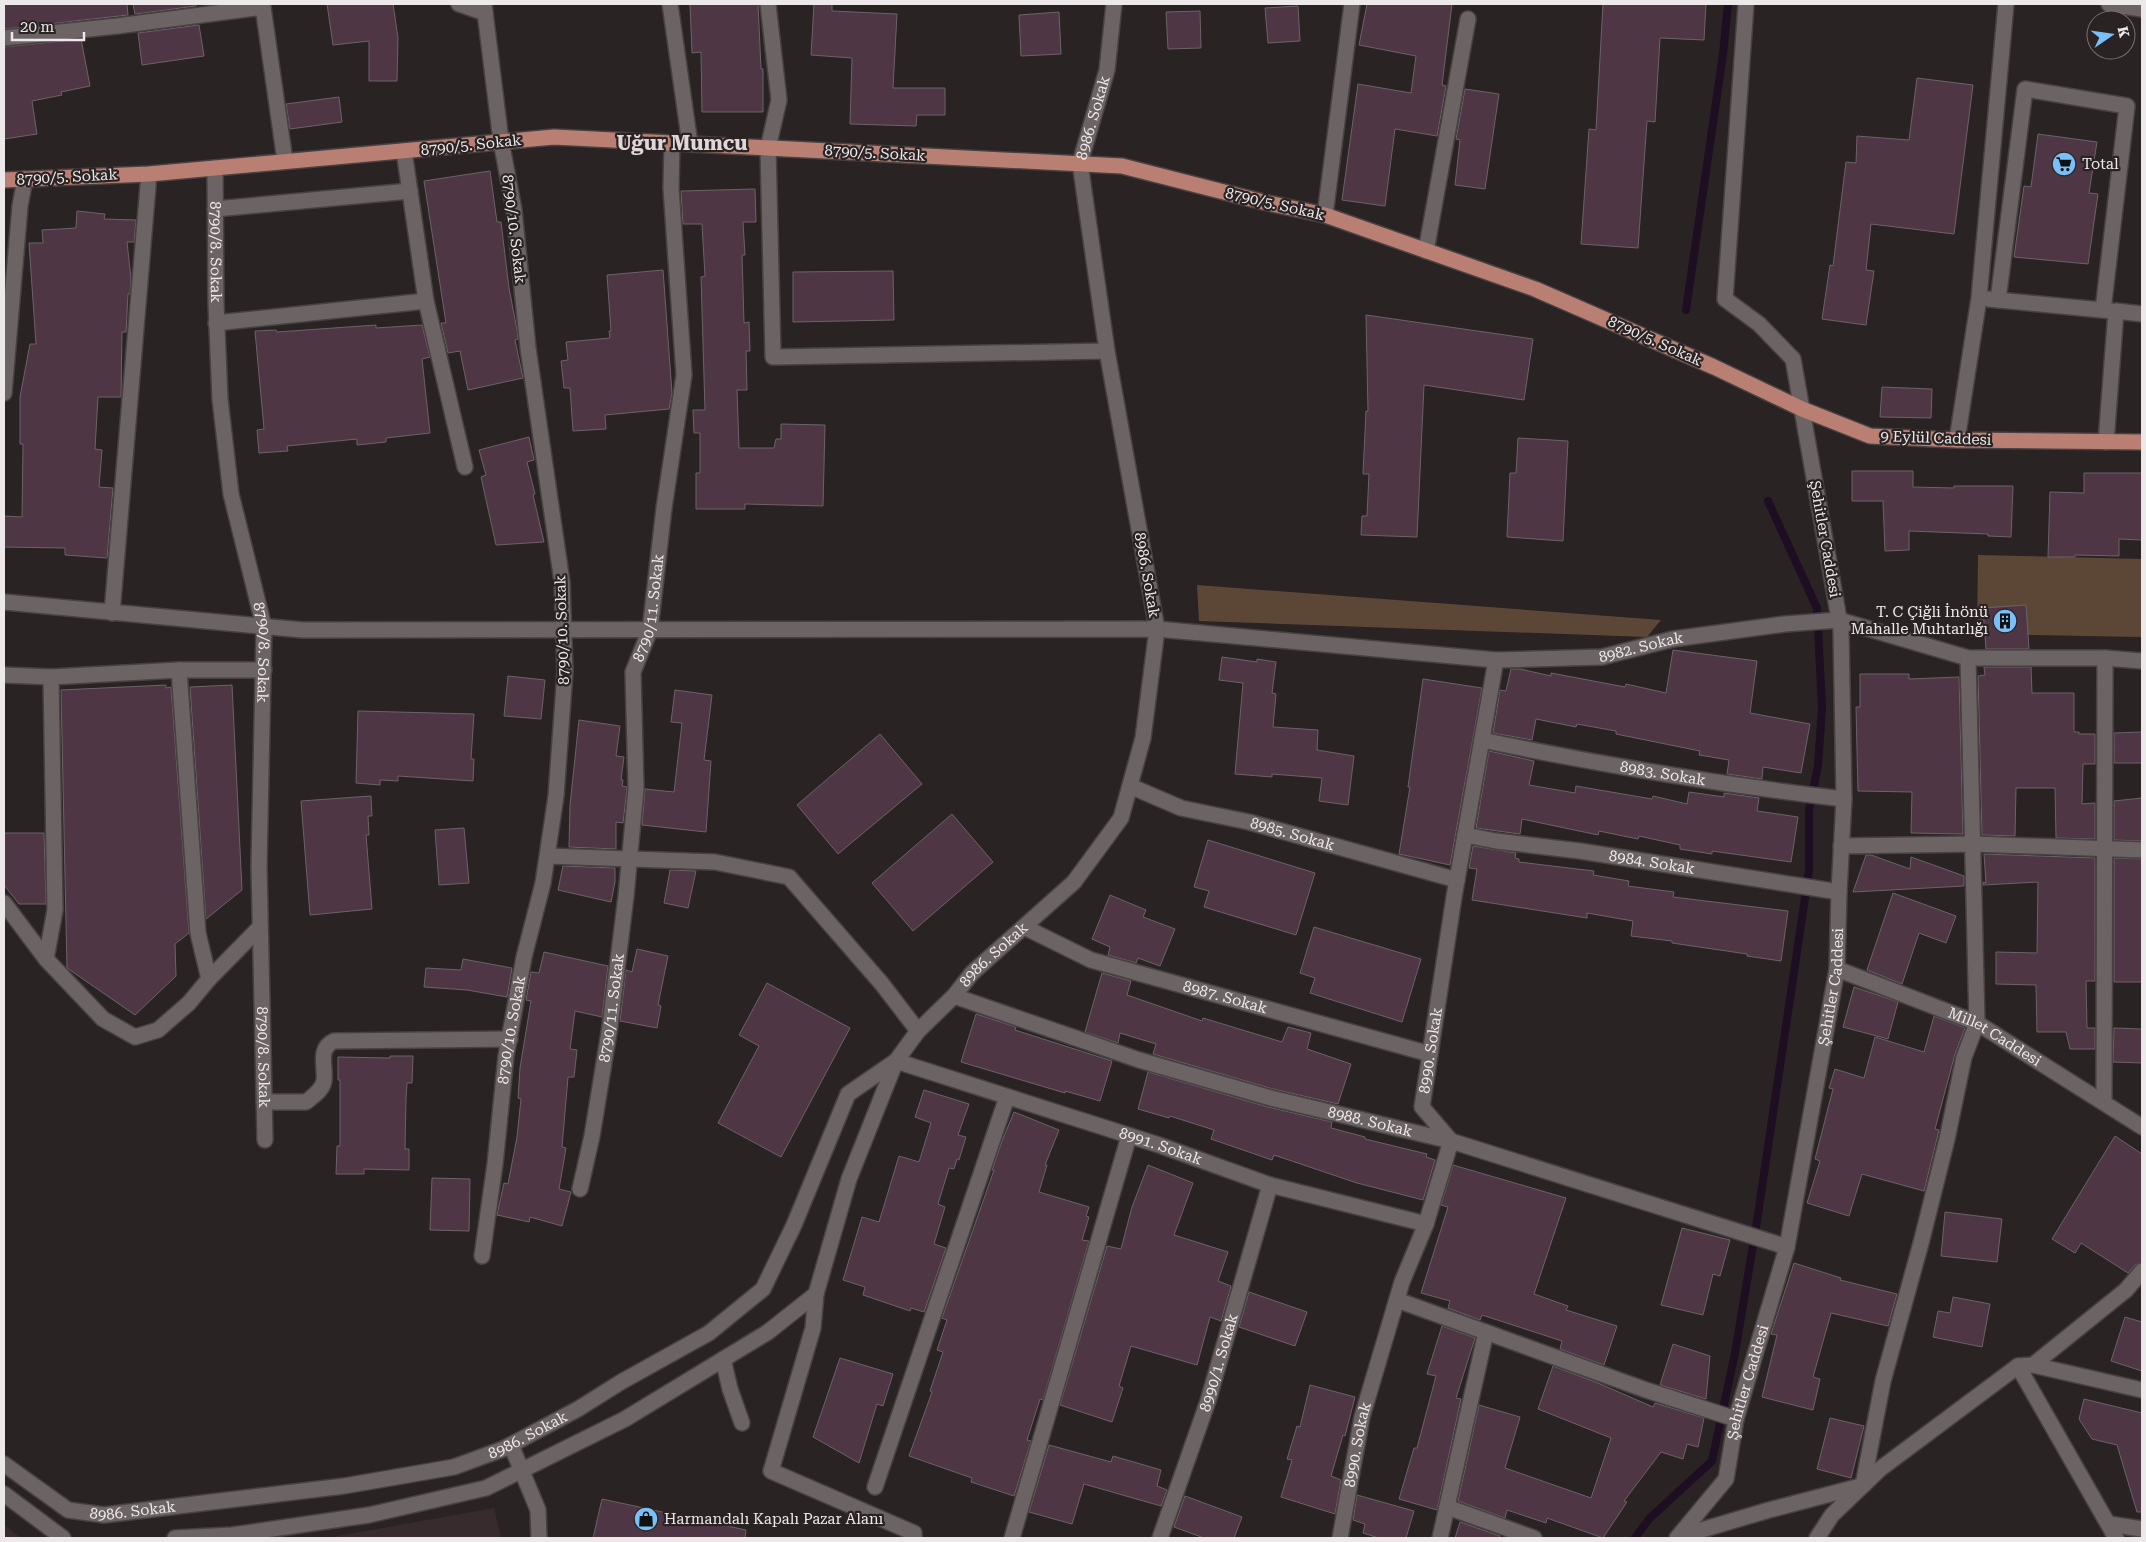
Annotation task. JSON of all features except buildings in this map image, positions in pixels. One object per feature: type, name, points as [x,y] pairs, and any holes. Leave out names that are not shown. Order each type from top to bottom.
[{"type":"main road","name":"8790/5. Sokak","points":[[4,180],[149,174],[554,137],[1122,166],[1263,202],[1325,215],[1535,289],[1714,367]]},
{"type":"main road","name":"9 Eylül Caddesi","points":[[1714,367],[1802,409],[1870,436],[1957,440],[2142,442]]},
{"type":"street","points":[[460,4],[484,8]]},
{"type":"street","points":[[670,4],[690,144]]},
{"type":"street","points":[[768,4],[779,100],[768,148],[774,357],[1107,351]]},
{"type":"street","name":"8986. Sokak","points":[[174,1538],[232,1535],[369,1515],[486,1488],[625,1419],[768,1332],[816,1294],[849,1179],[896,1061],[918,1031],[954,996],[972,973],[1074,882],[1121,818],[1143,738],[1157,630],[1107,351],[1080,163],[1107,70],[1114,4]]},
{"type":"street","points":[[1325,215],[1352,4]]},
{"type":"street","name":"Şehitler Caddesi","points":[[1678,1538],[1726,1479],[1735,1418],[1787,1247],[1837,969],[1844,799],[1841,630],[1792,358],[1759,324],[1725,299],[1746,4]]},
{"type":"street","points":[[1957,440],[1979,298],[2006,4]]},
{"type":"street","points":[[2109,4],[2142,9]]},
{"type":"street","points":[[4,38],[117,26],[263,7],[284,161]]},
{"type":"street","name":"8790/10. Sokak","points":[[482,1256],[510,1039],[524,957],[548,856],[557,787],[565,672],[562,582],[528,348],[514,210],[501,142],[484,8]]},
{"type":"street","points":[[1426,251],[1468,18]]},
{"type":"street","points":[[1998,300],[2024,89],[2127,106],[2109,311],[2106,442]]},
{"type":"street","name":"8790/11. Sokak","points":[[580,1189],[592,1136],[610,1026],[636,789],[632,672],[650,630],[664,508],[684,375],[671,188],[672,143]]},
{"type":"street","points":[[404,151],[426,301],[465,467]]},
{"type":"street","name":"8790/8. Sokak","points":[[215,168],[216,323],[220,399],[231,494],[264,627],[259,866],[265,1140]]},
{"type":"street","points":[[112,613],[149,174]]},
{"type":"street","points":[[4,393],[20,206],[25,179]]},
{"type":"street","points":[[215,208],[410,191]]},
{"type":"street","points":[[1979,298],[2142,314]]},
{"type":"street","points":[[216,323],[426,301]]},
{"type":"street","name":"8982. Sokak","points":[[4,602],[303,630],[1157,630],[1496,660],[1602,657],[1673,639],[1785,624],[1839,620]]},
{"type":"street","points":[[1839,620],[1968,658],[2105,658],[2142,661]]},
{"type":"street","points":[[1863,1485],[1882,1381],[1921,1243],[1947,1139],[1964,1057],[1977,1023],[1968,658]]},
{"type":"street","points":[[2104,1101],[2105,658]]},
{"type":"street","name":"8990. Sokak","points":[[1340,1538],[1362,1417],[1397,1300],[1426,1224],[1451,1141],[1422,1107],[1457,880],[1496,660]]},
{"type":"street","points":[[179,670],[198,933],[209,979]]},
{"type":"street","points":[[4,675],[51,677],[179,670],[264,670]]},
{"type":"street","points":[[46,959],[54,910],[51,677]]},
{"type":"street","name":"8983. Sokak","points":[[1482,740],[1567,758],[1844,799]]},
{"type":"street","name":"8985. Sokak","points":[[1130,786],[1182,808],[1249,822],[1457,880]]},
{"type":"street","name":"8984. Sokak","points":[[1465,835],[1496,842],[1580,851],[1839,892]]},
{"type":"street","points":[[1841,846],[1973,844],[2142,850]]},
{"type":"street","points":[[548,856],[629,857],[715,862],[789,877],[882,984],[918,1031]]},
{"type":"street","points":[[4,903],[46,959],[102,1019],[135,1037],[158,1030],[189,1003],[209,979],[260,926]]},
{"type":"street","name":"8987. Sokak","points":[[1024,927],[1091,960],[1430,1054]]},
{"type":"street","name":"Millet Caddesi","points":[[1837,969],[1977,1023],[2142,1126]]},
{"type":"street","name":"8988. Sokak","points":[[954,996],[1139,1060],[1271,1098],[1451,1141],[1787,1247]]},
{"type":"street","points":[[264,1102],[306,1102],[320,1091],[324,1082],[323,1052],[327,1044],[334,1041],[510,1039]]},
{"type":"street","name":"8986. Sokak","points":[[4,1464],[68,1510],[104,1515],[344,1486],[454,1467],[511,1445],[578,1409],[621,1382],[709,1333],[763,1289],[794,1224],[848,1094],[896,1061]]},
{"type":"street","name":"8991. Sokak","points":[[896,1061],[1129,1136],[1270,1185],[1426,1224]]},
{"type":"street","points":[[875,1487],[1007,1098]]},
{"type":"street","points":[[1012,1538],[1129,1136]]},
{"type":"street","name":"8990/1. Sokak","points":[[1160,1538],[1208,1401],[1270,1185]]},
{"type":"street","points":[[1817,1538],[1832,1515],[1880,1469],[2026,1365],[2126,1290],[2142,1270]]},
{"type":"street","points":[[816,1294],[813,1328],[771,1471],[914,1533],[914,1538]]},
{"type":"street","points":[[1397,1300],[1646,1390],[1735,1418]]},
{"type":"street","points":[[1440,1538],[1486,1332]]},
{"type":"street","points":[[723,1359],[730,1388],[742,1423]]},
{"type":"street","points":[[2026,1365],[2142,1390]]},
{"type":"street","points":[[2026,1365],[2116,1538]]},
{"type":"street","points":[[511,1445],[538,1510],[539,1538]]},
{"type":"street","points":[[1678,1538],[1768,1510],[1863,1485]]},
{"type":"street","points":[[4,1494],[64,1538],[68,1510]]},
{"type":"street","points":[[1447,1507],[1534,1538]]},
{"type":"street","points":[[2109,1524],[2142,1529]]},
{"type":"shaded area","points":[[1978,555],[2142,559],[2142,637],[1977,634]]},
{"type":"shaded area","points":[[1197,585],[1661,620],[1647,637],[1199,621]]},
{"type":"shaded area","points":[[494,1508],[501,1538],[327,1538]]},
{"type":"shaded area","points":[[4,1525],[21,1538],[4,1538]]},
{"type":"waterway","points":[[1686,310],[1723,54],[1728,4]]},
{"type":"waterway","points":[[1635,1538],[1649,1519],[1712,1461],[1735,1353],[1757,1221],[1809,871],[1809,810],[1818,766],[1822,707],[1817,608],[1768,501]]},
{"type":"place","name":"Total","points":[[2064,164]]},
{"type":"place","name":"T. C Çiğli İnönü Mahalle Muhtarlığı","points":[[2005,621]]},
{"type":"place","name":"Harmandalı Kapalı Pazar Alanı","points":[[646,1519]]},
{"type":"district","name":"Uğur Mumcu","points":[[682,143]]}]
